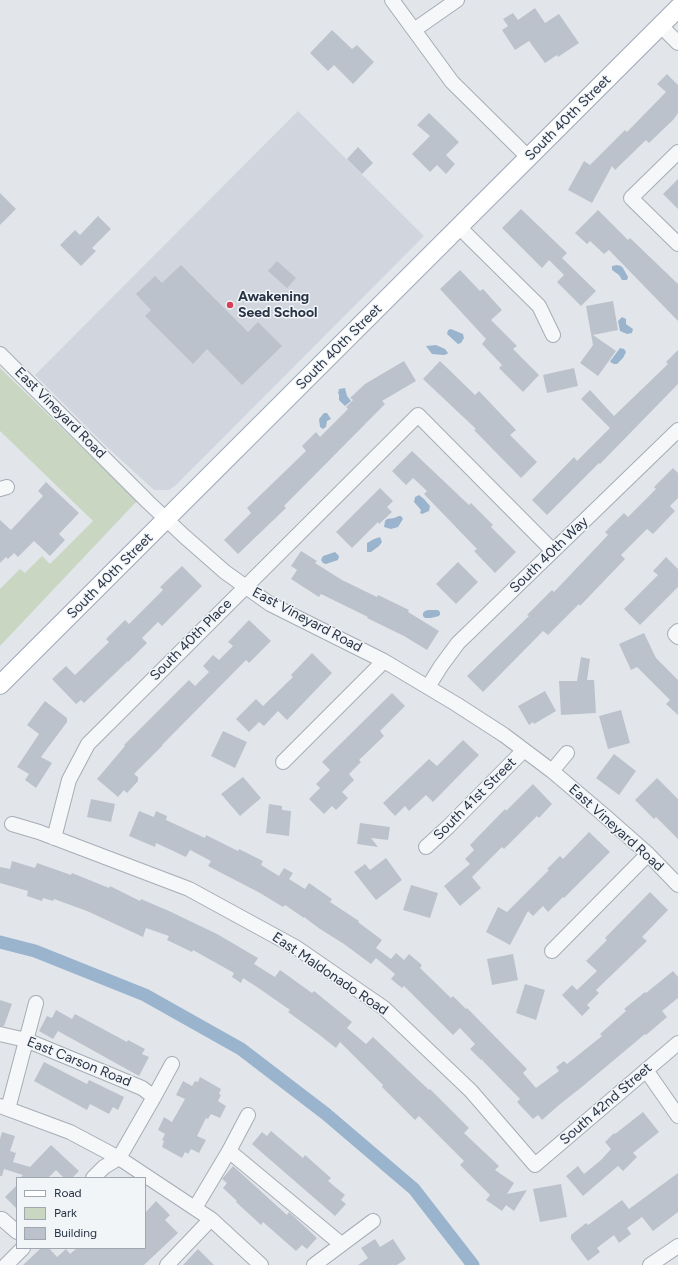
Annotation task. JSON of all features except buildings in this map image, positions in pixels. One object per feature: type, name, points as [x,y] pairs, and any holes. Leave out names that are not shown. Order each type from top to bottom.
[{"type":"main road","name":"South 40th Street","points":[[0,686],[678,8]]},
{"type":"street","points":[[392,0],[452,82],[528,158]]},
{"type":"street","points":[[414,30],[457,0]]},
{"type":"street","points":[[660,25],[678,43]]},
{"type":"street","points":[[678,152],[631,198],[678,244]]},
{"type":"street","points":[[459,227],[539,306],[553,335]]},
{"type":"street","name":"East Vineyard Road","points":[[0,354],[166,519],[244,587],[270,604],[384,661],[468,712],[524,750],[552,771],[648,854],[678,885]]},
{"type":"street","name":"South 40th Place","points":[[54,838],[69,780],[88,744],[418,415],[553,551]]},
{"type":"street","name":"South 40th Way","points":[[428,687],[458,643],[553,551],[676,437]]},
{"type":"street","points":[[283,762],[384,661]]},
{"type":"street","name":"South 41st Street","points":[[426,847],[448,827],[524,750]]},
{"type":"street","points":[[552,771],[567,752]]},
{"type":"street","name":"East Maldonado Road","points":[[12,824],[54,838],[189,889],[297,948],[384,1008],[471,1091],[535,1165]]},
{"type":"street","points":[[552,951],[648,854]]},
{"type":"street","points":[[36,1003],[26,1040],[4,1107],[70,1132],[119,1158],[211,1218],[261,1265]]},
{"type":"street","name":"East Carson Road","points":[[0,1034],[26,1040],[142,1088],[154,1097]]},
{"type":"street","name":"South 42nd Street","points":[[535,1165],[678,1043]]},
{"type":"street","points":[[94,1177],[119,1158],[172,1064]]},
{"type":"street","points":[[646,1070],[678,1116]]},
{"type":"street","points":[[195,1208],[229,1151],[248,1115]]},
{"type":"street","points":[[229,1151],[341,1244]]},
{"type":"street","points":[[167,1265],[211,1218]]},
{"type":"street","points":[[0,1219],[2,1219],[16,1231]]},
{"type":"street","points":[[314,1265],[373,1221]]},
{"type":"street","points":[[650,1265],[678,1246]]},
{"type":"street","points":[[6,1265],[22,1249]]},
{"type":"shaded area","name":"Awakening Seed School","points":[[298,111],[424,236],[176,485],[169,490],[154,490],[106,446],[35,375]]},
{"type":"green space","points":[[0,368],[137,501],[0,646],[0,589],[20,569],[25,573],[42,556],[50,564],[93,521],[0,431]]},
{"type":"water","points":[[617,265],[623,268],[628,277],[627,280],[622,280],[619,275],[612,270],[612,266]]},
{"type":"water","points":[[622,317],[626,319],[626,324],[633,329],[632,333],[627,334],[620,331],[618,321]]},
{"type":"water","points":[[451,329],[463,334],[464,338],[461,343],[458,344],[447,334],[448,330]]},
{"type":"water","points":[[436,345],[445,349],[448,353],[444,355],[432,354],[426,346]]},
{"type":"water","points":[[620,348],[624,349],[626,352],[623,358],[617,364],[610,362],[611,360]]},
{"type":"water","points":[[345,388],[347,396],[351,401],[345,406],[339,400],[338,394],[339,389]]},
{"type":"water","points":[[324,413],[327,413],[331,419],[327,421],[326,427],[323,429],[320,427],[319,419]]},
{"type":"water","points":[[419,495],[430,506],[429,511],[422,514],[420,513],[421,510],[414,502],[415,497]]},
{"type":"water","points":[[399,516],[403,519],[398,527],[391,529],[384,527],[387,519]]},
{"type":"water","points":[[380,537],[382,542],[379,546],[371,552],[367,552],[367,543]]},
{"type":"water","points":[[335,552],[339,556],[338,560],[326,564],[323,563],[321,560],[323,556]]},
{"type":"water","points":[[428,610],[438,610],[440,614],[439,616],[425,618],[423,613]]},
{"type":"waterway","points":[[0,942],[35,951],[145,995],[241,1049],[326,1114],[414,1189],[473,1265]]},
{"type":"place","name":"Awakening Seed School","points":[[230,305]]}]
